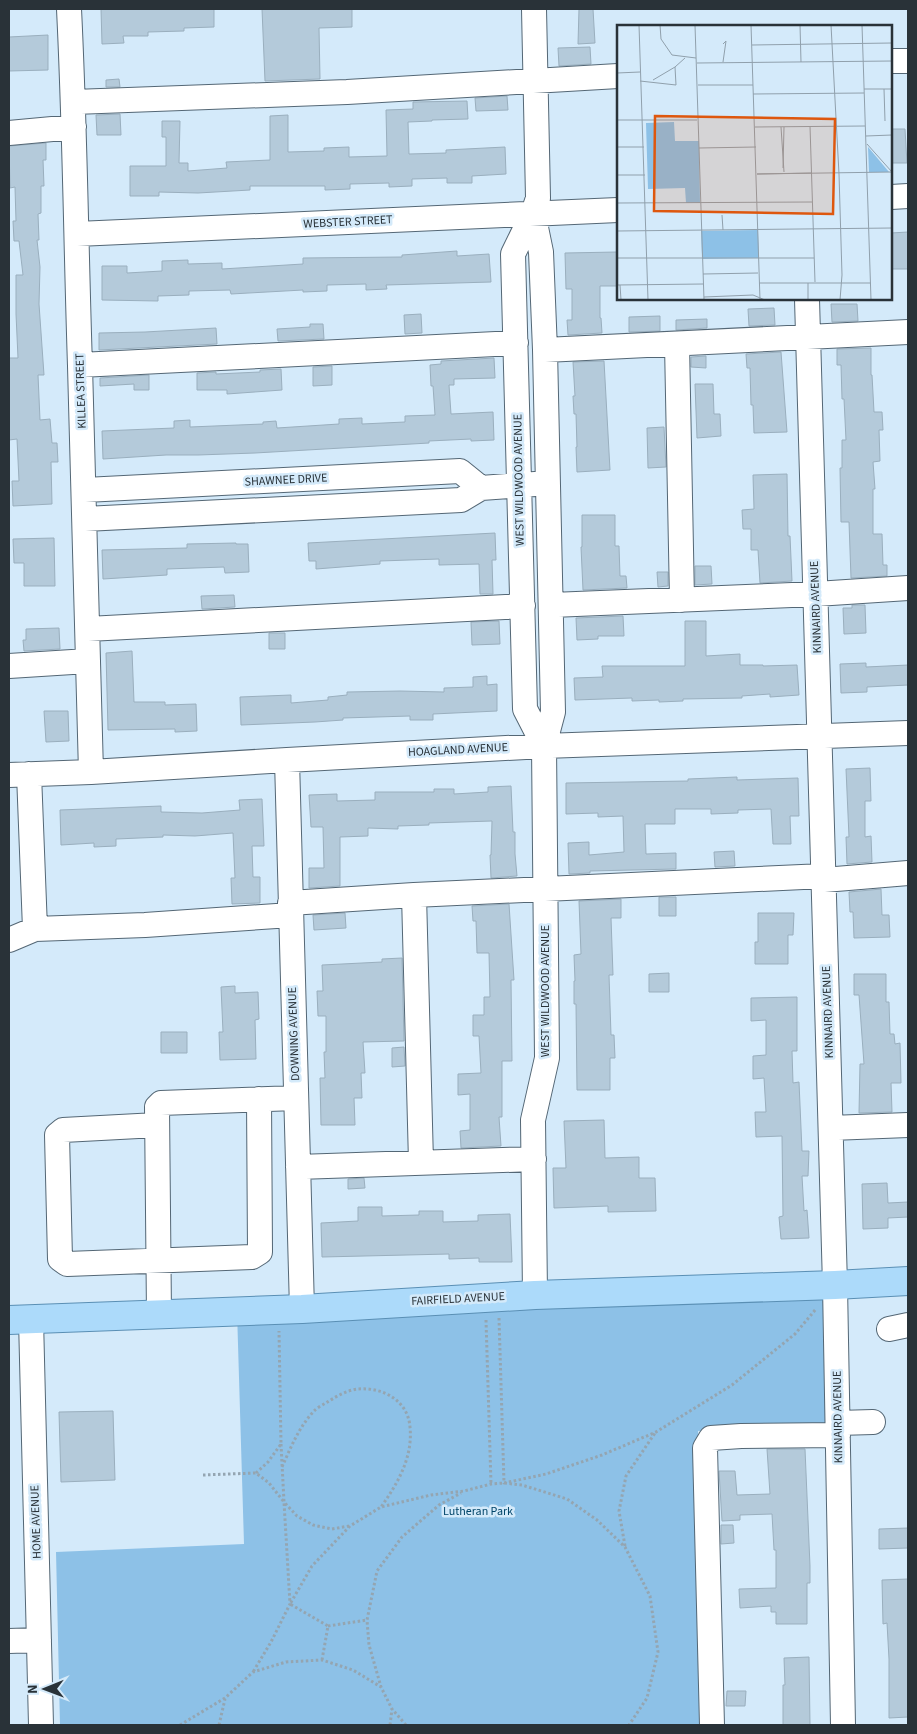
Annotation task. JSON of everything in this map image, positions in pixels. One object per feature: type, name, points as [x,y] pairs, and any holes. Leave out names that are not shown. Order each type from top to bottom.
[{"type":"main road","name":"FAIRFIELD AVENUE","points":[[20,1319],[290,1309],[535,1295],[835,1286],[908,1281]]},
{"type":"street","name":"KILLEA STREET","points":[[69,9],[74,102],[91,772]]},
{"type":"street","name":"WEST WILDWOOD AVENUE","points":[[534,9],[538,198],[533,213],[513,254],[525,709],[544,746]]},
{"type":"street","points":[[892,62],[908,60]]},
{"type":"street","points":[[74,102],[347,92],[617,76]]},
{"type":"street","points":[[9,133],[74,127]]},
{"type":"street","points":[[892,197],[908,196]]},
{"type":"street","name":"WEBSTER STREET","points":[[77,234],[617,210]]},
{"type":"street","name":"WEST WILDWOOD AVENUE","points":[[533,213],[541,252],[554,712],[544,746],[546,1058],[533,1120],[535,1295]]},
{"type":"street","name":"KINNAIRD AVENUE","points":[[807,300],[835,1286],[843,1725]]},
{"type":"street","points":[[545,350],[908,332]]},
{"type":"street","points":[[80,365],[516,343]]},
{"type":"street","points":[[677,344],[682,600]]},
{"type":"street","name":"SHAWNEE DRIVE","points":[[85,490],[460,471],[481,488]]},
{"type":"street","points":[[323,478],[324,506]]},
{"type":"street","points":[[277,480],[279,509]]},
{"type":"street","points":[[85,518],[461,500],[481,488],[549,484]]},
{"type":"street","points":[[552,606],[908,588]]},
{"type":"street","points":[[88,629],[523,606]]},
{"type":"street","points":[[9,666],[88,661]]},
{"type":"street","name":"HOAGLAND AVENUE","points":[[19,775],[544,746],[908,732]]},
{"type":"street","name":"DOWNING AVENUE","points":[[286,760],[298,1167],[290,1309]]},
{"type":"street","points":[[19,775],[35,929]]},
{"type":"street","points":[[9,940],[35,929],[145,925],[414,895],[908,873]]},
{"type":"street","points":[[414,895],[421,1162]]},
{"type":"street","points":[[159,1315],[157,1107],[161,1103],[296,1098]]},
{"type":"street","points":[[157,1125],[63,1130],[57,1135],[60,1259],[67,1264],[252,1257],[260,1252],[258,1099]]},
{"type":"street","points":[[831,1128],[908,1125]]},
{"type":"street","points":[[298,1167],[534,1159]]},
{"type":"street","name":"HOME AVENUE","points":[[20,1319],[39,1640],[41,1725]]},
{"type":"street","points":[[712,1725],[705,1448],[711,1438],[838,1429],[873,1422]]},
{"type":"street","points":[[9,1641],[39,1640]]},
{"type":"path","points":[[180,1725],[225,1698],[253,1672],[312,1566],[350,1526],[381,1508],[431,1495],[464,1491],[490,1484],[546,1474],[602,1455],[656,1432],[732,1385],[795,1334],[835,1286]]},
{"type":"path","points":[[492,1297],[504,1483]]},
{"type":"path","points":[[490,1484],[492,1297]]},
{"type":"path","points":[[290,1309],[281,1444],[290,1604]]},
{"type":"path","points":[[282,1467],[296,1435],[315,1410],[336,1396],[357,1389],[383,1391],[402,1404],[410,1426],[408,1454],[397,1483],[381,1508]]},
{"type":"path","points":[[629,1725],[647,1698],[658,1652],[650,1596],[625,1547],[619,1511],[626,1476],[656,1432]]},
{"type":"path","points":[[256,1473],[268,1462],[281,1444]]},
{"type":"path","points":[[204,1475],[256,1473],[269,1483],[297,1516],[313,1525],[332,1529],[350,1526]]},
{"type":"path","points":[[504,1483],[522,1485],[567,1499],[597,1520],[625,1547]]},
{"type":"path","points":[[406,1725],[392,1709],[381,1687],[369,1644],[367,1620],[377,1571],[402,1537],[439,1505],[464,1491]]},
{"type":"path","points":[[290,1604],[328,1626],[367,1620]]},
{"type":"path","points":[[322,1660],[328,1626]]},
{"type":"path","points":[[253,1672],[286,1662],[322,1660],[352,1670],[381,1687]]},
{"type":"path","points":[[219,1725],[225,1698]]},
{"type":"path","points":[[390,1725],[392,1709]]},
{"type":"green space","name":"Lutheran Park","points":[[835,1285],[838,1423],[698,1431],[705,1725],[60,1725],[56,1552],[244,1544],[237,1311]]},
{"type":"building","points":[[101,9],[214,9],[214,27],[184,28],[184,31],[148,32],[148,36],[123,36],[124,43],[102,44]]},
{"type":"building","points":[[262,9],[352,9],[352,27],[319,28],[320,79],[265,81]]},
{"type":"building","points":[[579,9],[593,9],[595,43],[578,44]]},
{"type":"building","points":[[48,35],[48,70],[9,71],[9,37]]},
{"type":"building","points":[[590,47],[591,64],[559,66],[558,48]]},
{"type":"building","points":[[119,79],[120,87],[106,87],[106,80]]},
{"type":"building","points":[[507,96],[508,110],[476,111],[475,98]]},
{"type":"building","points":[[467,101],[468,119],[408,122],[409,154],[446,153],[446,150],[505,147],[506,174],[472,176],[472,183],[447,183],[447,178],[412,179],[412,186],[389,187],[389,183],[350,184],[350,189],[325,190],[325,186],[250,186],[250,190],[198,193],[159,192],[159,196],[130,196],[130,166],[166,166],[166,137],[162,137],[162,121],[180,121],[179,163],[188,163],[188,171],[227,168],[226,162],[270,160],[270,116],[288,115],[288,152],[324,151],[324,148],[349,147],[349,157],[387,156],[386,110],[413,109],[413,102]]},
{"type":"building","points":[[120,114],[121,135],[97,135],[96,115]]},
{"type":"building","points":[[892,129],[905,129],[907,163],[892,163]]},
{"type":"building","points":[[46,143],[46,160],[43,160],[44,186],[41,186],[41,213],[38,214],[39,240],[37,240],[40,267],[39,304],[44,375],[38,375],[40,420],[50,419],[52,443],[57,443],[58,462],[51,462],[52,504],[13,506],[12,481],[19,481],[17,439],[9,440],[9,358],[18,358],[16,275],[23,275],[19,241],[14,241],[13,221],[16,221],[15,187],[10,188],[9,146]]},
{"type":"building","points":[[908,232],[908,269],[892,269],[892,233]]},
{"type":"building","points":[[457,251],[457,256],[489,254],[491,282],[386,285],[387,289],[366,290],[366,284],[327,285],[327,291],[303,292],[303,290],[231,294],[230,290],[189,291],[189,295],[158,296],[158,301],[102,300],[102,266],[127,266],[127,273],[162,271],[162,261],[188,260],[188,264],[222,263],[222,269],[303,264],[303,258],[402,257],[402,255]]},
{"type":"building","points":[[617,252],[617,286],[600,286],[602,333],[568,335],[567,320],[572,320],[572,289],[566,289],[565,253]]},
{"type":"building","points":[[831,304],[857,304],[858,321],[832,322]]},
{"type":"building","points":[[774,308],[775,325],[749,326],[748,309]]},
{"type":"building","points":[[421,314],[422,333],[405,334],[404,315]]},
{"type":"building","points":[[660,316],[660,331],[629,332],[629,317]]},
{"type":"building","points":[[707,319],[707,328],[676,330],[676,320]]},
{"type":"building","points":[[310,324],[323,324],[324,339],[278,341],[277,329],[310,327]]},
{"type":"building","points":[[216,328],[217,344],[99,350],[99,333]]},
{"type":"building","points":[[871,348],[874,412],[882,412],[883,430],[879,430],[880,461],[873,462],[875,489],[873,489],[873,534],[882,534],[883,565],[887,565],[887,576],[851,578],[849,522],[841,522],[840,468],[842,468],[842,440],[846,440],[841,365],[837,365],[837,349]]},
{"type":"building","points":[[781,352],[787,432],[754,433],[750,368],[747,368],[746,354]]},
{"type":"building","points":[[706,356],[706,368],[691,367],[691,357]]},
{"type":"building","points":[[494,358],[495,378],[454,379],[454,385],[449,385],[451,414],[493,412],[494,440],[429,441],[429,443],[255,453],[166,455],[103,459],[102,431],[174,428],[174,421],[190,420],[190,427],[263,424],[263,422],[276,421],[277,428],[339,424],[339,419],[362,418],[362,424],[405,422],[405,416],[435,415],[430,365],[441,364],[441,361]]},
{"type":"building","points":[[604,361],[610,470],[577,472],[573,362]]},
{"type":"building","points":[[332,366],[332,385],[313,386],[313,367]]},
{"type":"building","points":[[281,369],[282,390],[227,394],[227,390],[197,390],[197,373],[260,372],[260,370]]},
{"type":"building","points":[[149,375],[149,390],[134,390],[134,384],[100,386],[100,378]]},
{"type":"building","points":[[695,384],[713,384],[714,414],[720,414],[721,436],[697,438]]},
{"type":"building","points":[[664,427],[666,467],[648,468],[647,428]]},
{"type":"building","points":[[787,474],[788,536],[790,536],[792,581],[760,583],[758,550],[751,550],[751,529],[743,529],[742,510],[754,509],[753,475]]},
{"type":"building","points":[[582,515],[615,515],[615,546],[619,546],[620,576],[626,576],[627,588],[583,590]]},
{"type":"building","points":[[495,533],[496,560],[492,560],[493,594],[480,594],[479,564],[439,565],[439,559],[380,561],[380,564],[316,569],[316,561],[309,561],[308,543]]},
{"type":"building","points":[[54,538],[55,586],[24,586],[24,563],[14,563],[13,539]]},
{"type":"building","points":[[187,544],[248,544],[249,572],[225,573],[224,567],[167,569],[167,575],[103,579],[102,550],[187,548]]},
{"type":"building","points":[[695,566],[711,566],[712,584],[695,585]]},
{"type":"building","points":[[657,572],[668,572],[668,586],[658,587]]},
{"type":"building","points":[[234,595],[235,607],[202,609],[201,596]]},
{"type":"building","points":[[852,605],[865,605],[866,633],[844,634],[843,608],[852,608]]},
{"type":"building","points":[[623,616],[624,636],[598,636],[598,639],[577,640],[576,618]]},
{"type":"building","points":[[499,621],[500,644],[472,645],[471,622]]},
{"type":"building","points":[[685,621],[706,621],[706,656],[740,654],[740,665],[797,665],[799,695],[770,697],[770,694],[742,696],[742,698],[683,699],[683,701],[659,702],[659,700],[632,701],[632,698],[575,700],[574,678],[603,677],[602,666],[685,666]]},
{"type":"building","points":[[59,628],[60,649],[24,651],[23,640],[26,640],[26,629]]},
{"type":"building","points":[[269,633],[285,633],[285,649],[269,649]]},
{"type":"building","points":[[132,651],[134,702],[165,702],[165,705],[196,704],[197,731],[175,732],[175,729],[108,730],[106,653]]},
{"type":"building","points":[[866,663],[866,667],[908,665],[908,685],[867,687],[867,692],[841,693],[840,664]]},
{"type":"building","points":[[487,676],[487,685],[497,684],[497,711],[433,714],[433,720],[410,720],[410,716],[343,718],[343,720],[315,722],[241,725],[240,697],[291,695],[291,703],[328,700],[328,697],[347,695],[347,692],[444,692],[444,688],[473,687],[473,677]]},
{"type":"building","points":[[44,711],[68,711],[69,741],[46,742]]},
{"type":"building","points":[[870,768],[871,801],[865,801],[865,837],[871,836],[872,862],[847,864],[846,837],[849,837],[846,769]]},
{"type":"building","points":[[737,777],[737,780],[798,778],[799,816],[790,816],[791,844],[773,844],[771,809],[738,810],[738,813],[711,814],[711,809],[675,809],[675,824],[645,824],[646,854],[676,853],[676,869],[590,871],[590,873],[569,874],[568,843],[589,842],[589,855],[624,852],[623,816],[598,817],[598,813],[566,814],[566,783],[688,781],[688,779]]},
{"type":"building","points":[[511,786],[517,876],[491,878],[492,821],[429,823],[429,825],[398,826],[398,829],[368,828],[368,836],[340,837],[340,886],[309,888],[309,868],[324,868],[323,827],[311,827],[309,795],[337,794],[337,801],[375,800],[375,792],[434,792],[434,789],[454,789],[454,794],[488,792],[488,787]]},
{"type":"building","points":[[262,799],[264,846],[252,846],[253,877],[260,877],[260,903],[232,904],[231,878],[235,878],[233,833],[195,836],[163,835],[163,837],[116,839],[116,846],[94,847],[94,843],[61,845],[60,810],[161,806],[161,812],[202,813],[240,810],[239,800]]},
{"type":"building","points":[[734,851],[735,866],[715,867],[714,852]]},
{"type":"building","points":[[881,889],[882,915],[889,915],[890,937],[854,938],[853,912],[850,912],[849,892]]},
{"type":"building","points":[[659,897],[676,897],[676,916],[659,916]]},
{"type":"building","points":[[621,899],[621,918],[611,918],[613,975],[609,975],[611,1035],[614,1035],[615,1058],[610,1058],[610,1090],[577,1090],[574,955],[581,954],[579,901]]},
{"type":"building","points":[[509,904],[514,980],[511,980],[512,1061],[502,1061],[502,1117],[499,1117],[501,1146],[461,1148],[460,1131],[470,1130],[470,1094],[458,1095],[458,1074],[481,1073],[479,1036],[473,1036],[473,1015],[484,1015],[484,997],[490,997],[489,953],[477,953],[476,921],[473,921],[472,906]]},
{"type":"building","points":[[345,913],[346,928],[314,930],[313,915]]},
{"type":"building","points":[[758,913],[794,913],[793,935],[788,935],[788,964],[755,964],[755,942],[758,942]]},
{"type":"building","points":[[402,958],[404,1041],[363,1042],[365,1073],[361,1073],[362,1098],[354,1098],[355,1125],[321,1125],[320,1078],[325,1078],[326,1016],[318,1016],[317,991],[323,991],[322,965],[382,962],[382,959]]},
{"type":"building","points":[[669,973],[669,992],[649,992],[649,974]]},
{"type":"building","points":[[854,974],[886,974],[886,1002],[889,1002],[890,1034],[894,1034],[895,1044],[900,1043],[901,1083],[891,1083],[892,1112],[859,1113],[860,1064],[864,1064],[859,995],[854,995]]},
{"type":"building","points":[[235,986],[235,993],[258,992],[259,1019],[255,1020],[256,1059],[220,1060],[219,1032],[223,1032],[221,987]]},
{"type":"building","points":[[797,997],[797,1051],[792,1051],[793,1083],[799,1082],[802,1151],[809,1151],[808,1176],[802,1176],[804,1211],[807,1210],[809,1238],[781,1239],[779,1217],[783,1216],[782,1136],[756,1137],[755,1112],[766,1112],[764,1078],[753,1079],[753,1056],[766,1055],[766,1020],[751,1021],[751,998]]},
{"type":"building","points":[[161,1032],[187,1032],[187,1053],[161,1053]]},
{"type":"building","points":[[404,1047],[405,1066],[392,1067],[392,1048]]},
{"type":"building","points":[[604,1120],[605,1158],[639,1157],[639,1178],[655,1178],[656,1211],[608,1212],[608,1206],[554,1208],[553,1168],[566,1168],[564,1121]]},
{"type":"building","points":[[364,1178],[365,1188],[348,1189],[348,1179]]},
{"type":"building","points":[[887,1183],[888,1203],[908,1202],[908,1217],[888,1218],[888,1228],[863,1229],[862,1184]]},
{"type":"building","points":[[358,1207],[382,1207],[382,1216],[419,1215],[419,1211],[443,1211],[443,1222],[478,1221],[478,1215],[510,1214],[512,1262],[479,1262],[479,1258],[449,1259],[449,1254],[322,1257],[321,1223],[358,1221]]},
{"type":"building","points":[[113,1411],[115,1480],[61,1482],[59,1412]]},
{"type":"building","points":[[767,1449],[805,1449],[810,1566],[810,1583],[807,1583],[807,1624],[776,1624],[776,1612],[771,1612],[771,1606],[740,1608],[739,1589],[776,1588],[776,1550],[774,1550],[772,1514],[740,1515],[740,1520],[722,1521],[719,1471],[735,1471],[737,1495],[770,1494]]},
{"type":"building","points":[[721,1525],[733,1525],[734,1543],[721,1544]]},
{"type":"building","points":[[908,1528],[908,1548],[879,1549],[879,1529]]},
{"type":"building","points":[[908,1579],[908,1717],[889,1718],[889,1659],[887,1623],[883,1624],[882,1580]]},
{"type":"building","points":[[809,1657],[810,1725],[783,1725],[784,1658]]},
{"type":"building","points":[[727,1691],[746,1691],[745,1706],[726,1706]]}]
